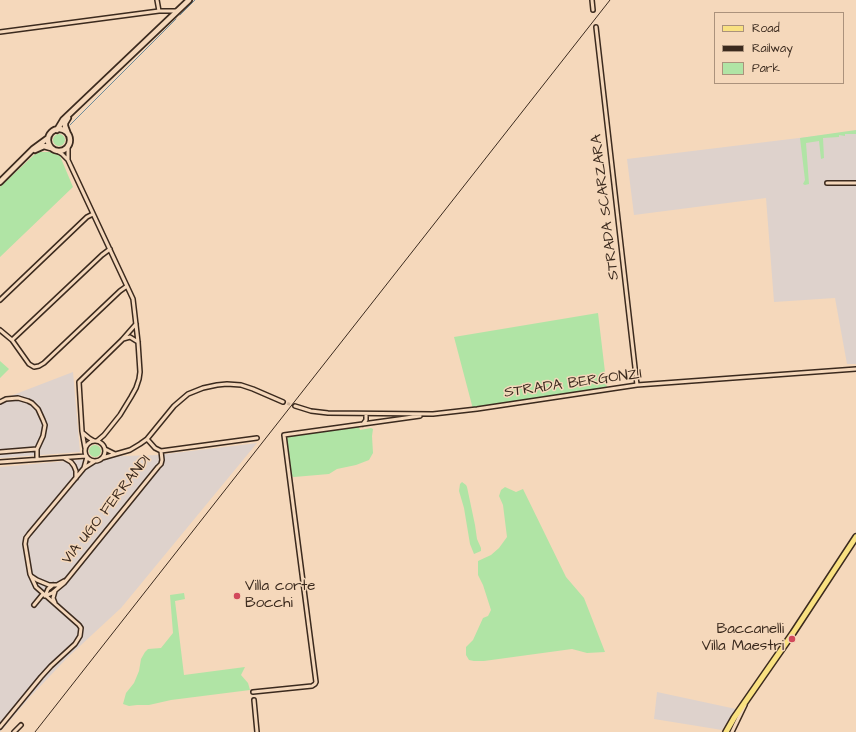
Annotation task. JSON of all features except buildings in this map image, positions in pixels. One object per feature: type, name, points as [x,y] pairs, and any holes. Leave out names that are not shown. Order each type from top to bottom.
[{"type":"main road","points":[[726,732],[856,537]]},
{"type":"street","points":[[157,0],[159,11]]},
{"type":"street","points":[[57,130],[63,120],[189,0]]},
{"type":"street","points":[[592,0],[593,10]]},
{"type":"street","points":[[0,32],[159,11],[179,11]]},
{"type":"street","name":"STRADA SCARZARA","points":[[596,27],[637,385]]},
{"type":"street","points":[[68,160],[68,146],[70,140],[65,123],[75,109]]},
{"type":"street","points":[[0,182],[39,144],[48,138],[51,132],[63,130],[68,134]]},
{"type":"street","points":[[48,138],[49,144],[54,150]]},
{"type":"street","points":[[54,150],[63,150],[68,146]]},
{"type":"street","points":[[29,154],[41,147],[47,147],[62,154],[68,160],[133,299],[140,363],[139,379],[131,397],[120,415],[104,435],[96,441],[88,444],[78,457]]},
{"type":"street","points":[[827,183],[856,183]]},
{"type":"street","points":[[0,300],[87,217],[93,214]]},
{"type":"street","points":[[12,340],[102,255],[110,250]]},
{"type":"street","points":[[0,330],[12,340],[29,364],[34,367],[41,365],[127,286]]},
{"type":"street","points":[[84,468],[87,457],[82,431],[79,382],[122,340],[136,324]]},
{"type":"street","points":[[122,340],[130,337],[138,342]]},
{"type":"street","name":"STRADA BERGONZI","points":[[295,406],[319,412],[433,414],[477,409],[637,385],[856,369]]},
{"type":"street","points":[[0,727],[41,677],[75,644],[80,636],[81,628],[79,625],[36,587],[30,574],[25,548],[26,538],[84,468],[102,458],[130,450],[147,439],[174,406],[188,394],[203,388],[222,384],[241,385],[283,402]]},
{"type":"street","points":[[0,402],[6,399],[18,398],[32,403],[38,409],[44,420],[44,426],[37,449],[37,459]]},
{"type":"street","points":[[363,424],[366,420],[366,414]]},
{"type":"street","points":[[252,692],[312,686],[316,684],[284,435],[433,414]]},
{"type":"street","points":[[82,431],[89,438],[101,443],[104,448],[115,454]]},
{"type":"street","points":[[102,458],[104,454],[104,435]]},
{"type":"street","points":[[147,439],[155,448],[161,451],[257,438]]},
{"type":"street","points":[[0,452],[37,449]]},
{"type":"street","name":"VIA UGO FERRANDI","points":[[44,595],[62,586],[161,464],[161,451]]},
{"type":"street","points":[[0,462],[78,457],[87,457],[95,461]]},
{"type":"street","points":[[64,458],[71,462],[74,466],[76,470],[76,478]]},
{"type":"street","points":[[30,574],[33,578],[42,583],[54,585]]},
{"type":"street","points":[[34,605],[48,589],[65,581]]},
{"type":"street","points":[[54,591],[53,598],[56,604]]},
{"type":"street","points":[[732,732],[749,696]]},
{"type":"street","points":[[254,700],[257,732]]},
{"type":"street","points":[[14,732],[21,725]]},
{"type":"shaded area","points":[[856,131],[856,364],[847,364],[835,298],[774,302],[766,198],[634,215],[627,159]]},
{"type":"shaded area","points":[[73,372],[80,452],[0,458],[0,400]]},
{"type":"shaded area","points":[[257,443],[121,608],[67,658],[30,697],[0,732],[0,467],[123,456],[158,455]]},
{"type":"shaded area","points":[[657,692],[736,709],[722,730],[654,719]]},
{"type":"green space","points":[[856,130],[856,134],[845,134],[845,136],[839,135],[839,137],[823,138],[824,158],[821,159],[819,141],[806,143],[809,184],[803,184],[805,180],[800,138]]},
{"type":"green space","points":[[61,134],[64,135],[64,145],[57,146],[54,145],[53,138],[54,135]]},
{"type":"green space","points":[[40,152],[50,152],[60,156],[73,187],[0,257],[0,187],[34,155]]},
{"type":"green space","points":[[598,313],[607,389],[473,409],[454,337]]},
{"type":"green space","points":[[0,361],[9,369],[0,378]]},
{"type":"green space","points":[[359,427],[360,430],[373,429],[373,453],[369,460],[356,465],[337,469],[329,474],[291,476],[286,436]]},
{"type":"green space","points":[[97,445],[100,446],[100,456],[93,457],[90,456],[89,449],[90,446]]},
{"type":"green space","points":[[462,482],[467,487],[477,539],[481,548],[481,551],[474,554],[470,544],[464,508],[459,491],[460,484]]},
{"type":"green space","points":[[505,487],[516,492],[523,489],[566,577],[584,598],[605,652],[587,653],[572,649],[484,661],[469,660],[466,655],[466,647],[473,640],[483,618],[488,616],[491,610],[483,585],[478,575],[478,561],[491,555],[499,548],[507,537],[503,505],[499,496],[501,490]]},
{"type":"green space","points":[[184,593],[185,599],[175,601],[184,675],[245,667],[241,675],[248,683],[250,690],[171,700],[149,705],[129,706],[123,704],[126,693],[134,683],[139,671],[141,659],[145,652],[148,649],[161,648],[173,633],[170,595]]},
{"type":"waterway","points":[[180,15],[195,0]]},
{"type":"waterway","points":[[70,125],[176,19]]},
{"type":"tunnel","points":[[283,402],[295,406]]},
{"type":"railway","points":[[35,732],[610,0]]},
{"type":"place","name":"Villa corte Bocchi","points":[[237,596]]},
{"type":"place","name":"Baccanelli Villa Maestri","points":[[792,639]]}]
